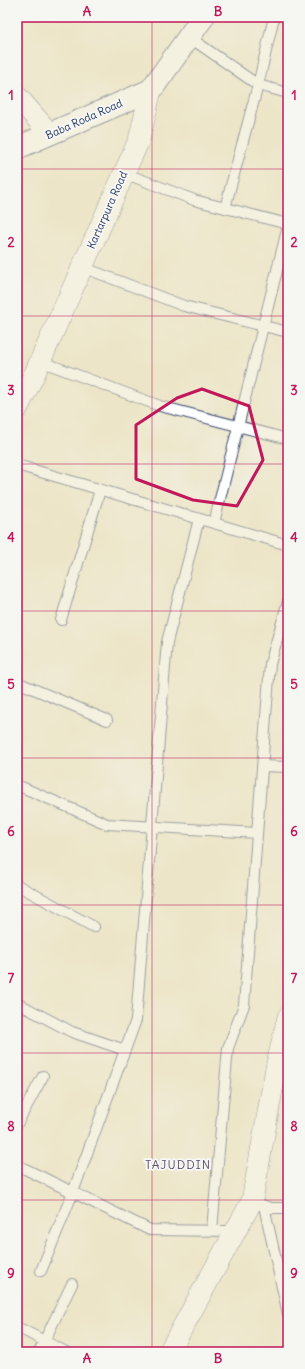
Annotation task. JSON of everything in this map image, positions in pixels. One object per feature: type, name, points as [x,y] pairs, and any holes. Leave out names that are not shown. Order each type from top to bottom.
[{"type":"street","name":"Kartarpura Road","points":[[19,402],[40,361],[124,174],[138,140],[150,90],[203,17]]},
{"type":"street","name":"Baba Roda Road","points":[[18,150],[49,133],[150,90]]},
{"type":"street","points":[[17,96],[49,133]]},
{"type":"street","points":[[169,1352],[235,1231],[258,1203],[276,1068],[288,1017]]},
{"type":"lane","points":[[225,208],[258,85],[274,17]]},
{"type":"lane","points":[[189,37],[258,85],[288,93]]},
{"type":"lane","points":[[124,174],[194,200],[288,225],[214,523]]},
{"type":"lane","points":[[82,267],[184,306],[288,332]]},
{"type":"lane","points":[[40,361],[160,406],[288,439]]},
{"type":"lane","points":[[17,465],[288,545]]},
{"type":"lane","points":[[61,620],[100,490]]},
{"type":"lane","points":[[41,1271],[73,1192],[136,1020],[167,642],[199,519]]},
{"type":"lane","points":[[212,1230],[228,1048],[244,1005],[270,664],[288,601]]},
{"type":"lane","points":[[17,682],[107,720]]},
{"type":"lane","points":[[262,766],[288,768]]},
{"type":"lane","points":[[17,785],[107,824],[257,833]]},
{"type":"lane","points":[[17,885],[94,926]]},
{"type":"lane","points":[[17,1003],[72,1032],[125,1050]]},
{"type":"lane","points":[[17,1124],[43,1076]]},
{"type":"lane","points":[[17,1165],[150,1230],[235,1231]]},
{"type":"lane","points":[[258,1203],[270,1208],[288,1208]]},
{"type":"lane","points":[[258,1203],[288,1314]]},
{"type":"lane","points":[[40,1352],[72,1284]]},
{"type":"lane","points":[[17,1327],[66,1352]]},
{"type":"highlighted area","points":[[202,389],[249,406],[263,460],[237,506],[193,500],[136,479],[136,425],[177,398]]},
{"type":"district","name":"TAJUDDIN","points":[[178,1165]]}]
